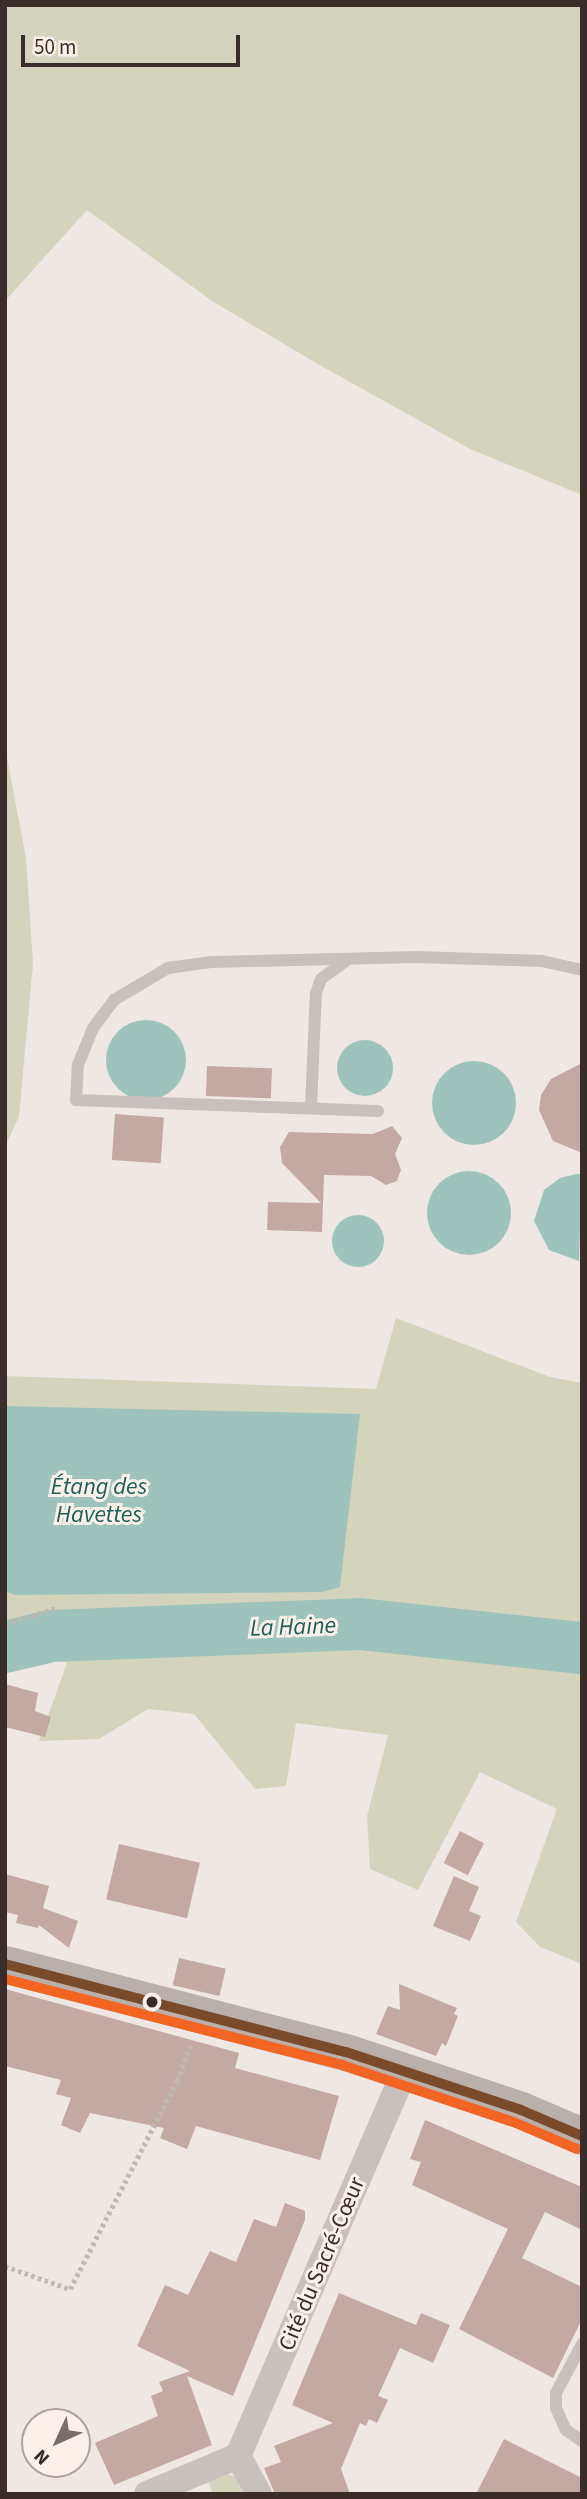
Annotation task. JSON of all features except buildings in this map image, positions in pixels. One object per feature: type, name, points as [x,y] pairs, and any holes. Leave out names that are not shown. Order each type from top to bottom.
[{"type":"street","points":[[5,1964],[405,2071],[582,2136]]},
{"type":"street","name":"Cité du Sacré-Cœur","points":[[238,2456],[405,2071]]},
{"type":"street","points":[[147,2494],[238,2456],[259,2494]]},
{"type":"lane","points":[[311,1106],[316,993],[321,979],[348,960]]},
{"type":"lane","points":[[378,1111],[311,1106],[76,1100],[78,1065],[93,1028],[114,1000],[169,968],[211,962],[348,960],[542,961],[582,970]]},
{"type":"lane","points":[[582,2344],[556,2393],[556,2408],[566,2430],[582,2441]]},
{"type":"path","points":[[5,1624],[56,1608]]},
{"type":"path","points":[[5,2266],[70,2289],[177,2081],[202,2016]]},
{"type":"green space","points":[[5,5],[582,5],[582,495],[470,449],[316,363],[212,301],[87,210],[5,301]]},
{"type":"green space","points":[[5,747],[26,858],[33,964],[19,1116],[5,1147]]},
{"type":"green space","points":[[396,1318],[550,1377],[582,1383],[582,1964],[540,1947],[516,1922],[557,1809],[480,1772],[418,1890],[370,1869],[367,1816],[388,1735],[296,1723],[286,1786],[255,1789],[194,1714],[148,1709],[99,1739],[39,1741],[67,1663],[5,1639],[5,1376],[376,1389]]},
{"type":"green space","points":[[227,2474],[236,2477],[243,2494],[213,2494],[208,2481]]},
{"type":"water","points":[[146,1020],[161,1023],[174,1032],[183,1045],[186,1060],[183,1075],[174,1088],[161,1097],[146,1100],[131,1097],[118,1088],[109,1075],[106,1060],[109,1045],[118,1032],[131,1023]]},
{"type":"water","points":[[365,1040],[376,1042],[385,1048],[391,1057],[391,1079],[385,1088],[376,1094],[365,1096],[354,1094],[345,1088],[339,1079],[337,1068],[339,1057],[345,1048],[354,1042]]},
{"type":"water","points":[[474,1061],[490,1064],[504,1073],[513,1087],[516,1103],[513,1119],[504,1133],[490,1142],[474,1145],[458,1142],[444,1133],[435,1119],[432,1103],[435,1087],[444,1073],[458,1064]]},
{"type":"water","points":[[469,1171],[485,1174],[499,1183],[508,1197],[511,1213],[508,1229],[499,1243],[485,1252],[469,1255],[453,1252],[439,1243],[430,1229],[427,1213],[430,1197],[439,1183],[453,1174]]},
{"type":"water","points":[[582,1174],[579,1261],[549,1250],[534,1221],[544,1190],[560,1178]]},
{"type":"water","points":[[358,1215],[368,1217],[376,1223],[382,1231],[382,1251],[376,1259],[368,1265],[358,1267],[348,1265],[340,1259],[334,1251],[332,1241],[334,1231],[340,1223],[348,1217]]},
{"type":"water","name":"Étang des Havettes","points":[[5,1406],[360,1414],[340,1587],[322,1592],[15,1595],[5,1591]]},
{"type":"waterway","name":"La Haine","points":[[5,1647],[51,1636],[360,1624],[582,1648]]},
{"type":"transit line","points":[[5,1964],[346,2052],[521,2110],[582,2136]]},
{"type":"transit line","points":[[5,1979],[342,2065],[516,2123],[577,2149]]}]
